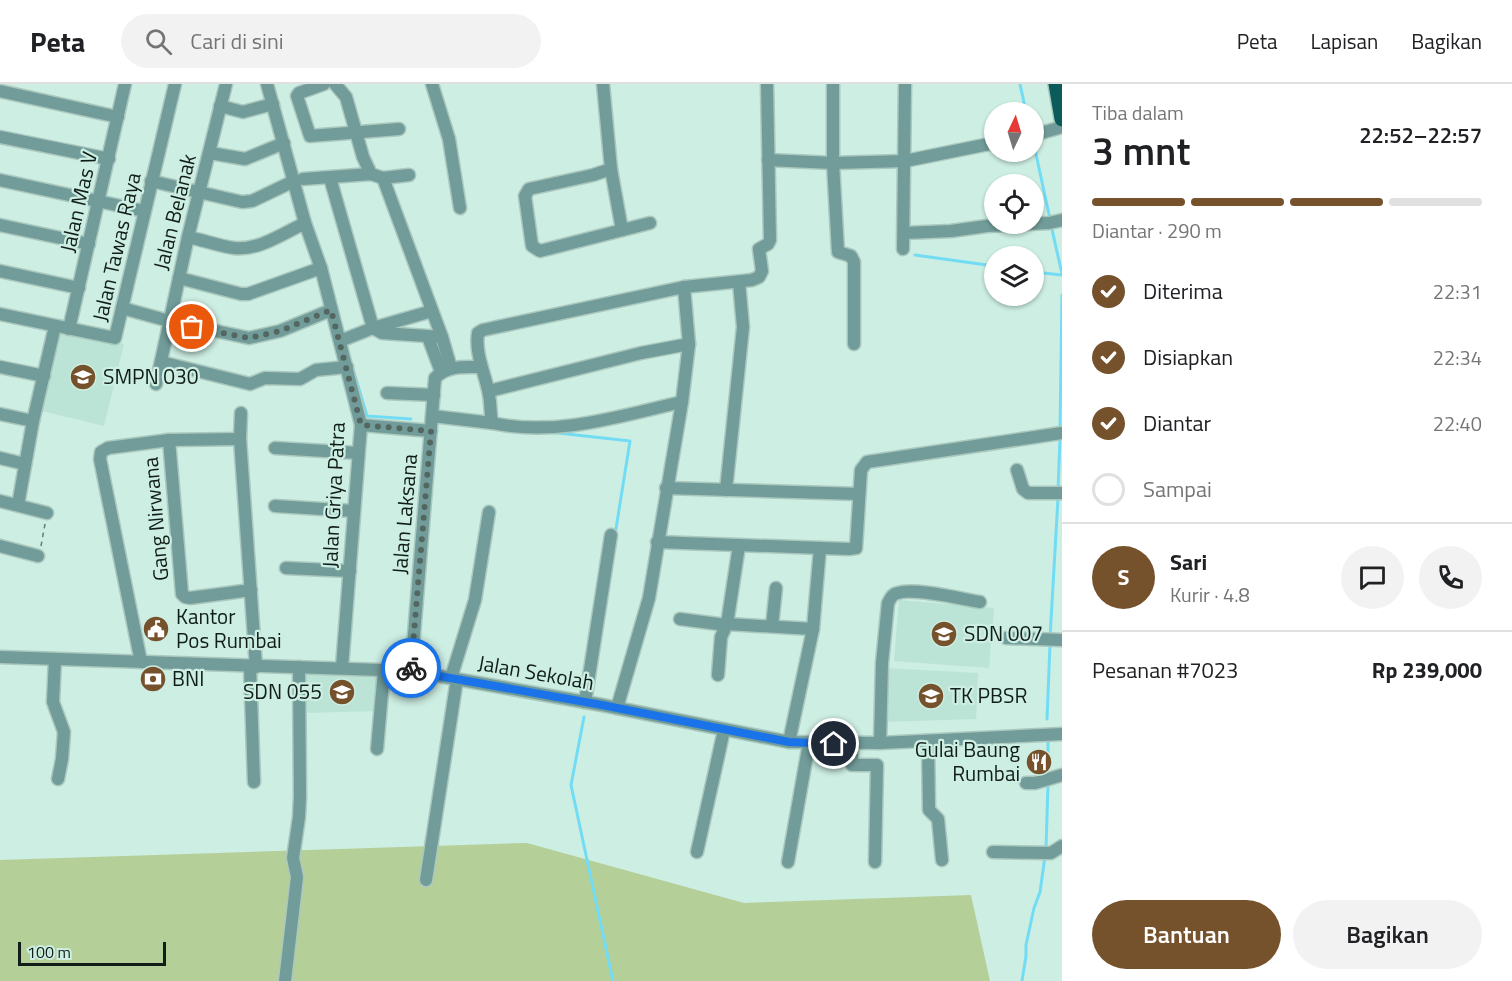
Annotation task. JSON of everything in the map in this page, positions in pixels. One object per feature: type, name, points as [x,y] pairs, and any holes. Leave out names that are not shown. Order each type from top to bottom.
[{"type":"main road","points":[[1056,84],[1062,119]]},
{"type":"street","name":"Jalan Mas V","points":[[69,329],[125,84]]},
{"type":"street","name":"Jalan Tawas Raya","points":[[0,314],[115,338],[175,84]]},
{"type":"street","name":"Jalan Belanak","points":[[156,384],[198,193],[226,84]]},
{"type":"street","name":"Jalan Griya Patra","points":[[267,84],[284,143],[298,180],[305,223],[321,267],[331,310],[343,340],[361,425],[342,667]]},
{"type":"street","points":[[324,84],[299,93],[297,96],[310,136],[399,129]]},
{"type":"street","points":[[335,84],[346,97],[363,157],[371,174]]},
{"type":"street","points":[[432,84],[448,138],[460,208]]},
{"type":"street","points":[[603,84],[611,169],[622,230]]},
{"type":"street","points":[[492,423],[489,392],[481,367],[477,340],[478,333],[483,330],[684,287],[752,280],[762,274],[759,249],[770,240],[767,84]]},
{"type":"street","points":[[833,84],[833,163],[838,252],[850,256],[854,262],[854,344]]},
{"type":"street","points":[[903,249],[905,84]]},
{"type":"street","points":[[0,91],[118,117]]},
{"type":"street","points":[[220,106],[243,112],[273,104]]},
{"type":"street","points":[[1044,132],[1062,127]]},
{"type":"street","points":[[0,137],[109,159]]},
{"type":"street","points":[[210,153],[245,159],[284,143]]},
{"type":"street","points":[[768,160],[833,163],[905,161],[984,145]]},
{"type":"street","points":[[611,169],[529,189],[525,196],[532,246],[540,251],[650,223]]},
{"type":"street","points":[[151,181],[242,202],[252,201],[298,180],[371,174],[383,178],[410,175]]},
{"type":"street","points":[[330,178],[374,328],[382,333],[442,337]]},
{"type":"street","points":[[383,178],[442,337],[446,370]]},
{"type":"street","points":[[0,180],[144,211]]},
{"type":"street","points":[[904,233],[1056,221]]},
{"type":"street","points":[[188,237],[234,248],[245,248],[305,223]]},
{"type":"street","points":[[0,225],[89,244]]},
{"type":"street","points":[[179,278],[248,294],[321,267]]},
{"type":"street","points":[[0,271],[79,288]]},
{"type":"street","points":[[726,490],[743,327],[739,282]]},
{"type":"street","points":[[617,708],[649,598],[682,402],[689,344],[684,287]]},
{"type":"street","points":[[122,308],[169,321],[249,338],[280,331],[331,310]]},
{"type":"street","points":[[343,340],[374,328],[432,311]]},
{"type":"street","points":[[18,506],[33,421],[56,326]]},
{"type":"street","points":[[428,337],[446,370]]},
{"type":"street","points":[[489,392],[640,353],[689,344]]},
{"type":"street","points":[[161,362],[250,384],[265,378],[300,379],[316,370],[347,367]]},
{"type":"street","points":[[0,367],[44,376]]},
{"type":"street","points":[[446,370],[481,367]]},
{"type":"street","name":"Jalan Laksana","points":[[411,671],[435,378],[446,370]]},
{"type":"street","points":[[387,393],[434,395]]},
{"type":"street","points":[[432,416],[550,429],[575,427],[682,402]]},
{"type":"street","points":[[241,413],[240,439],[252,590],[254,782]]},
{"type":"street","points":[[0,414],[33,421]]},
{"type":"street","points":[[361,425],[431,431]]},
{"type":"street","points":[[657,542],[856,548],[861,470],[867,462],[1059,433]]},
{"type":"street","name":"Gang Nirwana","points":[[240,439],[169,440],[182,594],[190,598],[252,590]]},
{"type":"street","points":[[141,662],[99,459],[101,452],[108,448],[169,440]]},
{"type":"street","points":[[275,448],[358,453]]},
{"type":"street","points":[[0,458],[25,464]]},
{"type":"street","points":[[1017,470],[1023,489],[1028,493],[1062,493]]},
{"type":"street","points":[[666,488],[860,494]]},
{"type":"street","points":[[0,501],[47,513]]},
{"type":"street","points":[[275,506],[354,511]]},
{"type":"street","points":[[426,880],[454,679],[475,600],[489,512]]},
{"type":"street","points":[[586,702],[611,535]]},
{"type":"street","points":[[0,546],[38,555]]},
{"type":"street","points":[[718,675],[721,637],[727,625],[739,546]]},
{"type":"street","points":[[789,742],[813,629],[820,548]]},
{"type":"street","points":[[286,568],[350,571]]},
{"type":"street","points":[[772,626],[776,588]]},
{"type":"street","points":[[880,743],[882,663],[888,603],[892,596],[899,592],[914,592],[980,602]]},
{"type":"street","points":[[680,619],[727,625],[813,629]]},
{"type":"street","points":[[1006,638],[1055,640]]},
{"type":"street","name":"Jalan Sekolah","points":[[0,657],[411,671],[586,702],[789,742],[852,744],[1054,734]]},
{"type":"street","points":[[55,659],[53,702],[64,732],[58,779]]},
{"type":"street","points":[[285,981],[297,877],[293,858],[300,796],[299,667]]},
{"type":"street","points":[[377,749],[384,670]]},
{"type":"street","points":[[697,852],[724,730]]},
{"type":"street","points":[[928,741],[929,810],[938,819],[942,860]]},
{"type":"street","points":[[788,862],[809,743]]},
{"type":"street","points":[[852,744],[852,765],[877,765],[875,862]]},
{"type":"street","points":[[1026,783],[1052,778]]},
{"type":"street","points":[[993,852],[1051,851]]},
{"type":"path","points":[[38,555],[47,513]]},
{"type":"shaded area","name":"SMPN 030","points":[[61,329],[124,344],[104,426],[42,411]]},
{"type":"shaded area","name":"SDN 007","points":[[899,600],[994,608],[989,668],[894,661]]},
{"type":"shaded area","name":"TK PBSR","points":[[885,668],[978,673],[976,719],[883,722]]},
{"type":"shaded area","name":"SDN 055","points":[[305,673],[379,673],[378,711],[307,713]]},
{"type":"green space","points":[[527,843],[744,903],[971,895],[990,981],[0,981],[0,860]]},
{"type":"waterway","points":[[1020,84],[1024,102]]},
{"type":"waterway","points":[[1038,162],[1050,219]]},
{"type":"waterway","points":[[1051,225],[1062,274]]},
{"type":"waterway","points":[[915,255],[984,265]]},
{"type":"waterway","points":[[1044,273],[1062,275]]},
{"type":"waterway","points":[[1060,431],[1062,295]]},
{"type":"waterway","points":[[353,369],[367,416],[411,419]]},
{"type":"waterway","points":[[549,432],[630,441],[615,535]]},
{"type":"waterway","points":[[1058,491],[1060,438]]},
{"type":"waterway","points":[[1050,638],[1058,498]]},
{"type":"waterway","points":[[1047,719],[1050,644]]},
{"type":"waterway","points":[[584,717],[571,785],[613,981]]},
{"type":"waterway","points":[[1048,739],[1048,774]]},
{"type":"waterway","points":[[1046,849],[1048,784]]},
{"type":"waterway","points":[[1022,981],[1026,945],[1040,892],[1045,856]]},
{"type":"way so far","points":[[192,327],[249,338],[280,331],[331,310],[361,425],[431,431],[411,668]]},
{"type":"place","name":"SMPN 030","points":[[83,377]]},
{"type":"place","name":"Kantor Pos Rumbai","points":[[156,629]]},
{"type":"place","name":"SDN 007","points":[[944,634]]},
{"type":"place","name":"BNI","points":[[153,679]]},
{"type":"place","name":"SDN 055","points":[[342,692]]},
{"type":"place","name":"TK PBSR","points":[[931,696]]},
{"type":"place","name":"Gulai Baung Rumbai","points":[[1039,762]]},
{"type":"route","points":[[411,668],[411,671],[602,705],[789,742],[834,744]]}]
